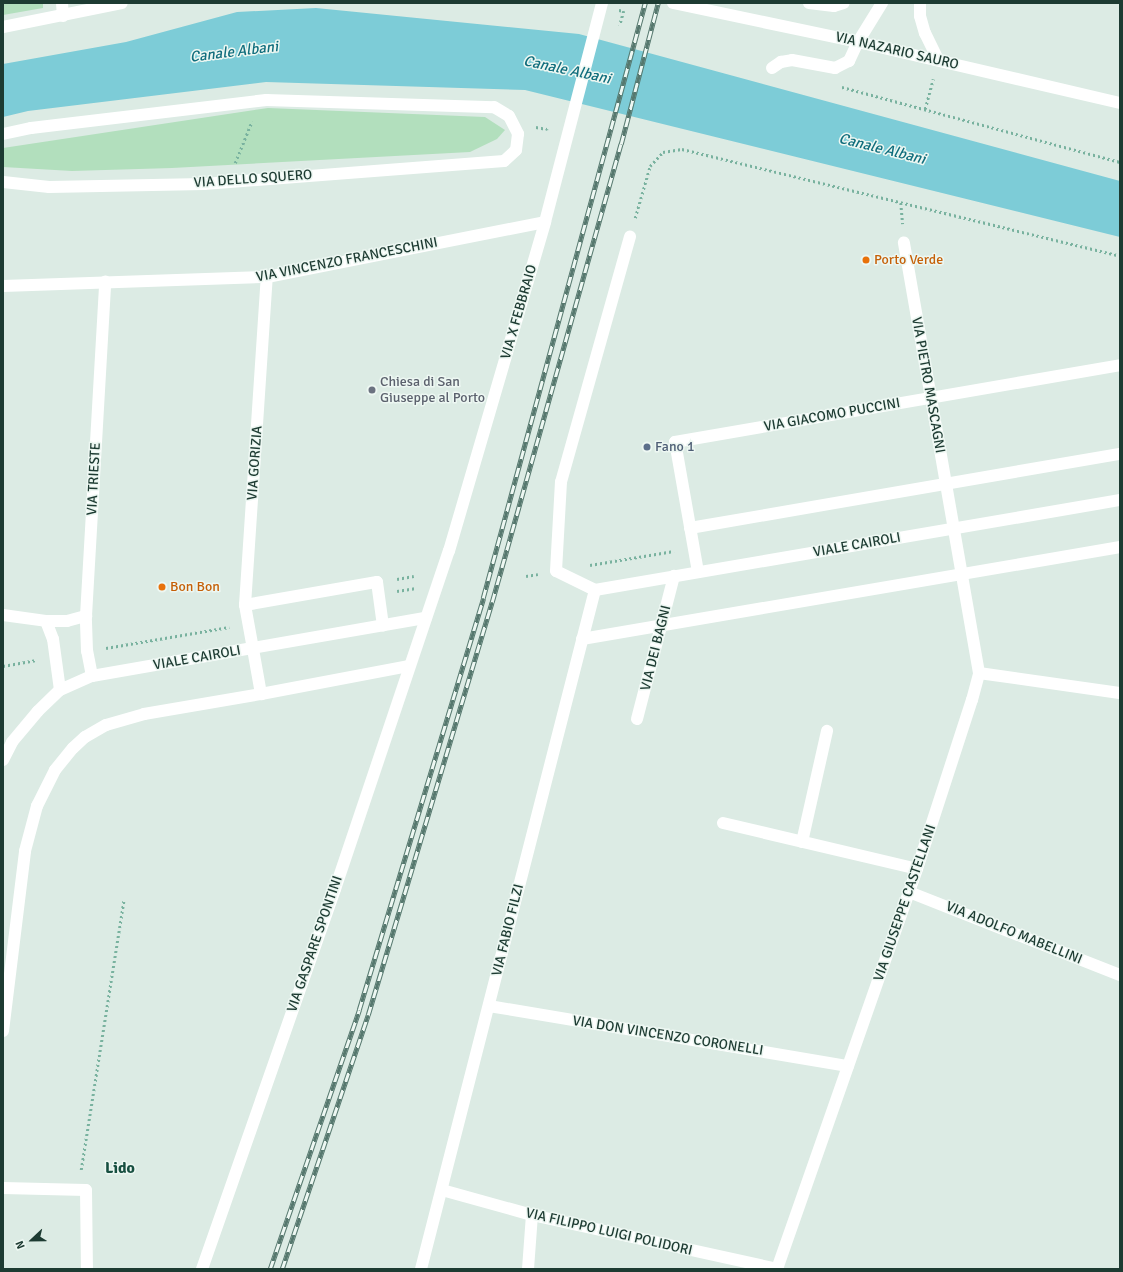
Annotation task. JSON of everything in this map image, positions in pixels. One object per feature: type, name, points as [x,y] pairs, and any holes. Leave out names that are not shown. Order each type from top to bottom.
[{"type":"street","points":[[62,3],[63,16]]},
{"type":"street","points":[[3,27],[122,3]]},
{"type":"street","points":[[809,3],[834,6],[844,3]]},
{"type":"street","points":[[772,68],[781,62],[792,60],[835,68],[849,61],[858,42],[882,3]]},
{"type":"street","points":[[920,3],[920,16],[925,33],[938,60]]},
{"type":"street","name":"VIA X FEBBRAIO","points":[[426,618],[451,543],[545,222],[602,4]]},
{"type":"street","name":"VIA NAZARIO SAURO","points":[[673,4],[858,42],[1120,103]]},
{"type":"street","points":[[3,134],[31,128],[260,100]]},
{"type":"street","name":"VIA DELLO SQUERO","points":[[3,182],[49,187],[228,182],[504,161],[516,150],[518,134],[509,116],[494,107],[260,100]]},
{"type":"street","name":"VIA VINCENZO FRANCESCHINI","points":[[3,286],[267,277],[545,222]]},
{"type":"street","points":[[595,590],[556,571],[561,482],[630,236]]},
{"type":"street","name":"VIA PIETRO MASCAGNI","points":[[904,242],[953,528]]},
{"type":"street","name":"VIA GORIZIA","points":[[261,694],[245,605],[267,277]]},
{"type":"street","name":"VIA TRIESTE","points":[[92,676],[87,651],[86,616],[105,282]]},
{"type":"street","name":"VIA GIACOMO PUCCINI","points":[[698,572],[675,442],[1120,365]]},
{"type":"street","points":[[690,528],[1120,454]]},
{"type":"street","name":"VIALE CAIROLI","points":[[595,590],[1120,500]]},
{"type":"street","name":"VIA GIUSEPPE CASTELLANI","points":[[777,1269],[917,869],[972,700],[978,673],[953,528]]},
{"type":"street","points":[[582,639],[1120,547]]},
{"type":"street","name":"VIA DEI BAGNI","points":[[637,719],[674,576]]},
{"type":"street","points":[[245,605],[377,582],[383,626]]},
{"type":"street","name":"VIA FABIO FILZI","points":[[421,1269],[595,590]]},
{"type":"street","points":[[3,615],[46,621],[67,620],[86,616]]},
{"type":"street","name":"VIALE CAIROLI","points":[[3,760],[12,742],[38,711],[60,690],[92,676],[426,618]]},
{"type":"street","name":"VIA GASPARE SPONTINI","points":[[202,1269],[335,889],[426,618]]},
{"type":"street","points":[[46,621],[53,639],[60,690]]},
{"type":"street","points":[[3,1031],[25,851],[37,806],[55,770],[77,745],[106,725],[144,714],[409,666]]},
{"type":"street","points":[[978,673],[1120,693]]},
{"type":"street","points":[[802,842],[827,731]]},
{"type":"street","points":[[723,823],[917,869]]},
{"type":"street","name":"VIA ADOLFO MABELLINI","points":[[909,892],[1120,975]]},
{"type":"street","name":"VIA DON VINCENZO CORONELLI","points":[[489,1006],[848,1066]]},
{"type":"street","points":[[3,1188],[86,1190],[87,1269]]},
{"type":"street","name":"VIA FILIPPO LUIGI POLIDORI","points":[[442,1190],[532,1215],[777,1269]]},
{"type":"street","points":[[528,1269],[532,1215]]},
{"type":"path","points":[[620,26],[624,11]]},
{"type":"path","points":[[925,109],[938,60]]},
{"type":"path","points":[[841,86],[1120,162]]},
{"type":"path","points":[[228,182],[260,100]]},
{"type":"path","points":[[532,127],[547,129],[546,136]]},
{"type":"path","points":[[630,236],[650,166],[663,152],[682,149],[1120,256]]},
{"type":"path","points":[[380,601],[389,592],[418,587]]},
{"type":"path","points":[[87,651],[249,623]]},
{"type":"path","points":[[3,666],[56,657]]},
{"type":"path","points":[[77,1190],[124,900]]},
{"type":"green space","points":[[3,3],[43,3],[43,8],[3,15]]},
{"type":"green space","points":[[268,108],[485,117],[505,130],[497,139],[470,152],[172,168],[72,171],[3,167],[3,148]]},
{"type":"water","name":"Canale Albani","points":[[316,8],[579,34],[1120,181],[1120,237],[525,90],[266,82],[28,111],[3,117],[3,64],[126,42],[237,12]]},
{"type":"railway","points":[[270,1269],[359,1010],[483,598],[645,3]]},
{"type":"railway","points":[[282,1269],[368,1015],[492,602],[621,144],[658,3]]},
{"type":"place","name":"Porto Verde","points":[[866,260]]},
{"type":"place","name":"Chiesa di San Giuseppe al Porto","points":[[372,390]]},
{"type":"place","name":"Fano 1","points":[[647,447]]},
{"type":"place","name":"Bon Bon","points":[[162,587]]},
{"type":"district","name":"Lido","points":[[120,1168]]}]
